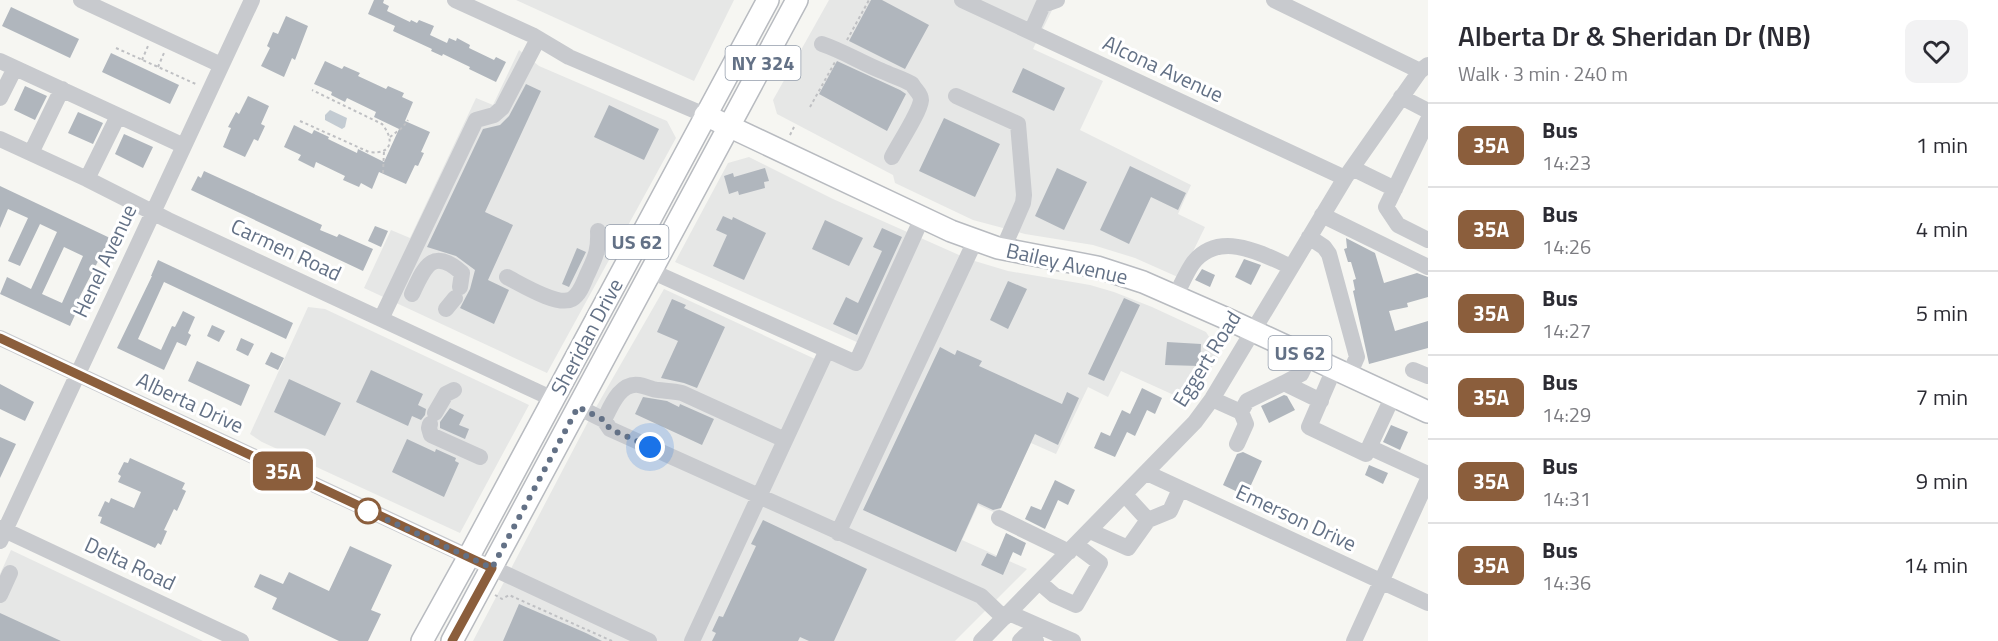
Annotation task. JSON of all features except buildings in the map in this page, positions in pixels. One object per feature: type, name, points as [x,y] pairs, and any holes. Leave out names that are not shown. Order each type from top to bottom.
[{"type":"main road","name":"Sheridan Drive","points":[[422,641],[768,0]]},
{"type":"main road","name":"Sheridan Drive","points":[[452,641],[797,0]]},
{"type":"main road","name":"Bailey Avenue","points":[[705,115],[975,241],[1003,249],[1112,271],[1252,330],[1428,412]]},
{"type":"street","points":[[81,0],[221,65]]},
{"type":"street","name":"Henel Avenue","points":[[2,533],[252,0]]},
{"type":"street","points":[[455,0],[485,6],[569,57],[705,115]]},
{"type":"street","name":"Alcona Avenue","points":[[962,0],[1349,173],[1395,189]]},
{"type":"street","points":[[1031,32],[1044,5],[1057,0]]},
{"type":"street","points":[[1274,0],[1424,68]]},
{"type":"street","points":[[381,319],[476,120],[494,115],[502,108],[538,39]]},
{"type":"street","points":[[822,44],[883,72],[894,74],[912,84],[914,90],[919,93],[920,103],[892,157]]},
{"type":"street","points":[[0,98],[7,64],[184,146]]},
{"type":"street","name":"Eggert Road","points":[[981,641],[1195,422],[1212,399],[1349,173],[1424,68]]},
{"type":"street","points":[[31,153],[62,90]]},
{"type":"street","points":[[956,96],[1018,124],[1024,195],[1023,203],[1003,249]]},
{"type":"street","points":[[1401,98],[1428,111]]},
{"type":"street","points":[[87,179],[118,116]]},
{"type":"street","points":[[1428,120],[1386,207],[1398,225],[1428,240]]},
{"type":"street","name":"Carmen Road","points":[[0,139],[87,179],[153,213],[553,399]]},
{"type":"street","points":[[1322,215],[1428,267]]},
{"type":"street","points":[[651,271],[856,363],[922,218]]},
{"type":"street","points":[[507,277],[553,299],[565,302],[570,300],[580,291],[597,254],[598,231]]},
{"type":"street","points":[[1309,237],[1324,247],[1329,254],[1357,357],[1342,372],[1321,401],[1308,427],[1366,454],[1393,396]]},
{"type":"street","points":[[838,532],[975,241]]},
{"type":"street","points":[[1175,296],[1194,263],[1210,248],[1239,246],[1291,267]]},
{"type":"street","points":[[412,294],[424,267],[436,261],[444,262],[462,273],[454,298]]},
{"type":"street","name":"Alberta Drive","points":[[0,338],[649,641]]},
{"type":"street","points":[[692,641],[827,351]]},
{"type":"street","points":[[1240,412],[1247,401],[1301,374],[1309,357]]},
{"type":"street","points":[[1284,383],[1321,401]]},
{"type":"street","points":[[604,420],[621,391],[634,385],[641,385],[657,390],[682,393],[785,440]]},
{"type":"street","points":[[454,390],[446,394],[429,432],[431,435],[480,457]]},
{"type":"street","points":[[1212,399],[1240,412],[1246,424],[1237,444]]},
{"type":"street","points":[[578,407],[604,420],[610,429],[981,596],[1039,637]]},
{"type":"street","points":[[1369,447],[1428,474]]},
{"type":"street","name":"Emerson Drive","points":[[1147,473],[1428,603]]},
{"type":"street","points":[[1354,641],[1428,479]]},
{"type":"street","points":[[1090,531],[1128,548],[1148,520],[1170,511],[1180,489]]},
{"type":"street","points":[[1125,495],[1148,520]]},
{"type":"street","points":[[999,518],[1072,548],[1100,563],[1076,605],[1054,595],[1039,582]]},
{"type":"street","name":"Delta Road","points":[[2,533],[241,641]]},
{"type":"street","points":[[0,595],[10,573]]},
{"type":"street","points":[[1020,641],[1025,636],[1070,640]]},
{"type":"path","points":[[843,48],[869,0]]},
{"type":"path","points":[[141,60],[151,40]]},
{"type":"path","points":[[116,48],[198,85]]},
{"type":"path","points":[[158,67],[167,48]]},
{"type":"path","points":[[781,56],[793,63]]},
{"type":"path","points":[[810,107],[838,56]]},
{"type":"path","points":[[300,121],[369,152],[380,153],[390,144],[390,137],[382,124],[312,90]]},
{"type":"path","points":[[390,137],[408,120]]},
{"type":"path","points":[[790,135],[795,125]]},
{"type":"path","points":[[383,173],[384,151]]},
{"type":"path","points":[[495,595],[502,599],[509,595],[612,641]]},
{"type":"shaded area","points":[[516,0],[734,0],[694,81]]},
{"type":"shaded area","points":[[829,0],[1057,0],[1033,49],[1103,81],[1080,130],[1191,185],[1178,214],[1205,227],[1180,278],[1135,258],[1093,245],[1025,234],[973,220],[895,183],[893,175],[777,114],[773,100]]},
{"type":"shaded area","points":[[519,50],[539,66],[667,121],[676,138],[547,373],[364,288],[391,230],[410,238],[476,98],[493,105]]},
{"type":"shaded area","points":[[330,110],[347,118],[345,127],[342,129],[325,120],[325,115]]},
{"type":"shaded area","points":[[749,157],[833,199],[968,259],[1008,271],[1090,285],[1152,307],[1206,332],[1220,354],[1187,401],[1121,371],[1108,397],[1088,387],[1056,454],[1031,443],[998,514],[978,505],[962,540],[1027,569],[955,641],[473,641],[591,416],[664,289],[815,359],[850,363],[859,343],[675,262],[728,163]]},
{"type":"shaded area","points":[[308,307],[325,309],[529,405],[460,533],[262,442],[250,434]]},
{"type":"shaded area","points":[[11,550],[203,641],[0,641],[0,574]]},
{"type":"bus line","name":"35A","points":[[0,338],[492,568],[452,641]]},
{"type":"route","points":[[368,511],[492,568],[578,407],[604,420],[610,429],[650,447]]}]
